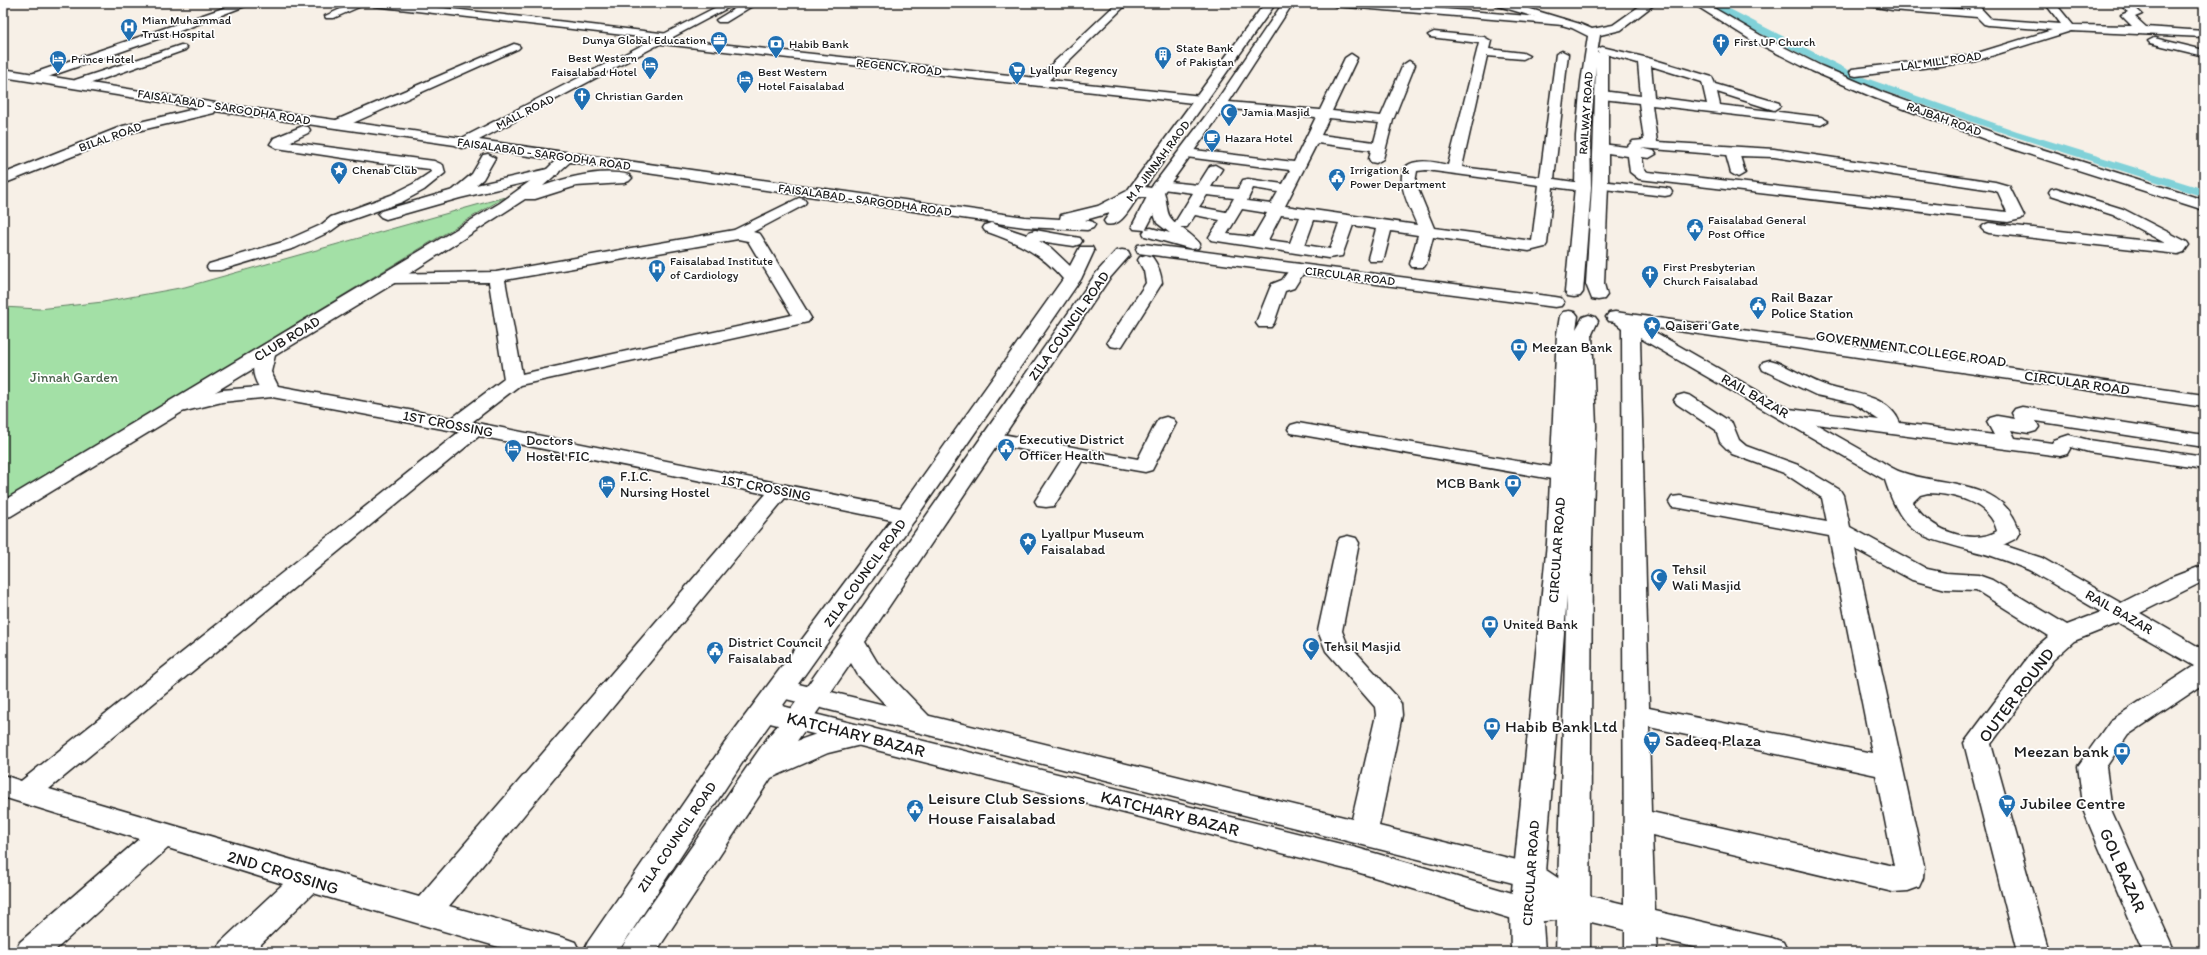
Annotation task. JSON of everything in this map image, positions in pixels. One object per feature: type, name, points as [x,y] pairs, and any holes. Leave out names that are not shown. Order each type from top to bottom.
[{"type":"main road","name":"MALL ROAD","points":[[468,149],[529,109],[666,39],[732,3]]},
{"type":"main road","points":[[651,59],[752,3]]},
{"type":"main road","name":"M A JINNAH RAOD","points":[[1112,221],[1202,100],[1271,3]]},
{"type":"main road","name":"M A JINNAH RAOD","points":[[1130,259],[1150,244],[1153,239],[1145,229],[1158,189],[1221,104],[1288,3]]},
{"type":"main road","points":[[1499,3],[1596,32],[1617,28],[1651,3]]},
{"type":"main road","points":[[1512,3],[1588,26],[1596,32]]},
{"type":"main road","name":"RAJBAH ROAD","points":[[1696,3],[1774,47],[1870,92],[1946,120],[2204,205]]},
{"type":"main road","points":[[1720,3],[1758,25]]},
{"type":"main road","name":"RAILWAY ROAD","points":[[1569,310],[1583,187],[1583,136],[1587,82],[1596,32],[1604,40],[1602,50],[1601,148],[1596,284],[1598,295]]},
{"type":"main road","points":[[1774,47],[1795,45]]},
{"type":"main road","name":"RAJBAH ROAD","points":[[1850,69],[1977,118],[2168,179]]},
{"type":"main road","name":"FAISALABAD - SARGODHA ROAD","points":[[3,73],[79,83],[189,108],[303,130],[444,151],[468,149]]},
{"type":"main road","name":"FAISALABAD - SARGODHA ROAD","points":[[3,81],[134,108],[166,111],[189,108],[222,108],[389,131],[468,149],[624,178],[798,202],[975,220],[1087,225],[1112,221]]},
{"type":"main road","points":[[114,130],[134,108]]},
{"type":"main road","name":"BILAL ROAD","points":[[3,179],[128,129],[189,108]]},
{"type":"main road","points":[[389,131],[463,126],[529,109]]},
{"type":"main road","name":"BILAL ROAD","points":[[3,173],[166,111]]},
{"type":"main road","name":"FAISALABAD - SARGODHA ROAD","points":[[488,152],[516,141],[558,166],[975,220],[991,228],[1080,246],[1103,255],[1130,259]]},
{"type":"main road","name":"CLUB ROAD","points":[[3,511],[169,409],[390,278],[506,206],[558,166]]},
{"type":"main road","points":[[506,206],[546,189],[568,183],[599,178],[624,178]]},
{"type":"main road","points":[[1025,222],[1074,218],[1099,212],[1120,204],[1136,190],[1158,189],[1163,220],[1177,233],[1200,246]]},
{"type":"main road","name":"CIRCULAR ROAD","points":[[1112,221],[1145,229],[1200,246],[1411,273],[1569,310]]},
{"type":"main road","name":"ZILA COUNCIL ROAD","points":[[600,952],[734,752],[766,712],[906,516],[1057,298],[1072,279],[1080,246],[1074,235],[1087,225]]},
{"type":"main road","points":[[991,228],[1032,242],[1048,253],[1072,279]]},
{"type":"main road","name":"CIRCULAR ROAD","points":[[1130,259],[1176,254],[1514,297],[1569,310],[1583,334],[1586,426],[1580,541],[1573,952]]},
{"type":"main road","name":"ZILA COUNCIL ROAD","points":[[637,952],[761,770],[815,696],[991,438],[1130,259]]},
{"type":"main road","points":[[1514,297],[1536,305],[1554,317],[1598,295],[1614,303],[1622,317],[1604,321],[1569,310]]},
{"type":"main road","name":"CIRCULAR ROAD","points":[[1528,952],[1526,910],[1559,543],[1569,310]]},
{"type":"main road","name":"GOVERNMENT COLLEGE ROAD","points":[[1622,317],[1952,362],[2204,390]]},
{"type":"main road","name":"CIRCULAR ROAD","points":[[1952,362],[2204,401]]},
{"type":"main road","points":[[852,641],[867,668],[918,722]]},
{"type":"main road","points":[[761,770],[810,747],[835,739],[863,735]]},
{"type":"street","points":[[35,77],[248,3]]},
{"type":"street","points":[[330,16],[363,3]]},
{"type":"street","name":"REGENCY ROAD","points":[[374,3],[666,39],[681,43],[1202,100]]},
{"type":"street","points":[[1040,82],[1123,3]]},
{"type":"street","points":[[1335,3],[1563,22]]},
{"type":"street","points":[[1870,3],[1892,7],[1940,6]]},
{"type":"street","points":[[1924,3],[1979,14]]},
{"type":"street","points":[[1970,3],[1984,20],[1993,22],[2204,39]]},
{"type":"street","points":[[2050,3],[2070,28],[2144,30],[2204,34]]},
{"type":"street","points":[[2124,3],[2137,14],[2126,15],[2144,30]]},
{"type":"street","points":[[1470,32],[1474,15]]},
{"type":"street","name":"LAL MILL ROAD","points":[[1850,69],[1972,58],[2070,28]]},
{"type":"street","points":[[2120,32],[2204,53]]},
{"type":"street","points":[[1434,35],[1484,40],[1483,52],[1454,169]]},
{"type":"street","points":[[79,83],[181,48]]},
{"type":"street","points":[[340,124],[514,48]]},
{"type":"street","points":[[1602,50],[1644,60],[1708,80],[1714,108]]},
{"type":"street","points":[[1483,52],[1523,56]]},
{"type":"street","points":[[1190,210],[1237,205],[1276,209],[1536,246],[1539,244],[1562,54]]},
{"type":"street","points":[[1258,243],[1299,167],[1351,58]]},
{"type":"street","points":[[1644,60],[1646,100],[1651,146]]},
{"type":"street","points":[[1312,138],[1378,153],[1386,120],[1409,65]]},
{"type":"street","points":[[1673,69],[1680,104]]},
{"type":"street","points":[[1709,86],[1793,111],[1793,117]]},
{"type":"street","points":[[1602,95],[1821,121]]},
{"type":"street","points":[[1743,96],[1748,112]]},
{"type":"street","points":[[1221,104],[1386,120]]},
{"type":"street","points":[[215,267],[289,245],[326,228],[328,224],[392,201],[421,185],[444,182],[447,171],[434,165],[420,162],[382,160],[277,144],[278,141],[303,130]]},
{"type":"street","points":[[1601,148],[1635,152],[1735,162],[1774,153],[1892,188],[2008,217],[2016,216],[2004,189],[2001,187],[1892,188],[1644,176],[1637,172],[1635,152],[1634,146],[1636,144],[1651,146],[1735,162],[1766,167]]},
{"type":"street","points":[[456,194],[478,176],[488,152]]},
{"type":"street","points":[[1186,153],[1299,167]]},
{"type":"street","points":[[326,228],[343,228],[456,194],[558,166]]},
{"type":"street","points":[[1418,264],[1427,230],[1408,182],[1410,169],[1417,166],[1426,166],[1583,187]]},
{"type":"street","points":[[1182,224],[1215,169]]},
{"type":"street","points":[[1287,189],[1248,183],[1237,205],[1217,237],[1332,253],[1348,219]]},
{"type":"street","points":[[1600,185],[2178,249],[2181,245],[2118,212],[2056,192]]},
{"type":"street","points":[[1158,189],[1202,190],[1237,205]]},
{"type":"street","points":[[392,201],[411,207]]},
{"type":"street","points":[[390,278],[496,277],[738,234],[798,202]]},
{"type":"street","points":[[1297,245],[1309,214]]},
{"type":"street","points":[[1376,258],[1385,224]]},
{"type":"street","points":[[14,790],[465,427],[514,381],[802,318],[754,237],[738,234]]},
{"type":"street","points":[[1116,342],[1154,283],[1152,271],[1130,259]]},
{"type":"street","points":[[1265,323],[1278,288],[1288,284],[1298,269]]},
{"type":"street","points":[[496,277],[514,381]]},
{"type":"street","points":[[1622,317],[1636,716],[1637,820],[1641,952]]},
{"type":"street","name":"RAIL BAZAR","points":[[1622,317],[1894,477],[1945,488]]},
{"type":"street","points":[[267,351],[260,368],[261,377],[272,391]]},
{"type":"street","points":[[1770,366],[1823,391],[1859,399],[1886,415],[1892,428]]},
{"type":"street","name":"1ST CROSSING","points":[[169,409],[222,396],[272,391],[465,427],[906,516]]},
{"type":"street","points":[[1637,820],[1893,879],[1908,878],[1909,866],[1832,495],[1791,469],[1740,450],[1730,442],[1725,427],[1684,400]]},
{"type":"street","points":[[2008,444],[1998,422],[2029,427],[2022,413],[2204,441]]},
{"type":"street","points":[[1786,414],[2060,450],[2061,444],[2069,441],[2089,446],[2204,463]]},
{"type":"street","points":[[991,438],[1145,466],[1166,424]]},
{"type":"street","points":[[1298,429],[1562,474]]},
{"type":"street","points":[[1046,501],[1076,453]]},
{"type":"street","points":[[1894,477],[1905,509],[1924,527],[1952,539],[1976,544],[1991,543],[2002,540],[2009,533],[2009,525]]},
{"type":"street","points":[[1903,500],[1907,493],[1916,488],[1945,488],[1963,492],[1993,506],[2004,516],[2034,563]]},
{"type":"street","points":[[424,914],[780,491]]},
{"type":"street","points":[[1680,502],[1840,531],[1896,564],[1920,575],[1946,582],[1978,583],[1984,585],[2065,635]]},
{"type":"street","points":[[1348,543],[1330,630],[1335,645],[1388,704],[1389,715],[1363,834]]},
{"type":"street","name":"RAIL BAZAR","points":[[1976,544],[2034,563],[2204,661]]},
{"type":"street","name":"OUTER ROUND","points":[[2033,952],[1977,744],[2044,654],[2065,635],[2121,613],[2178,583],[2204,572]]},
{"type":"street","name":"GOL BAZAR","points":[[2159,952],[2098,812],[2092,766],[2120,728],[2204,672]]},
{"type":"street","name":"KATCHARY BAZAR","points":[[782,688],[1363,834],[1529,874],[1574,905]]},
{"type":"street","name":"KATCHARY BAZAR","points":[[766,712],[863,735],[1357,860],[1526,910],[1574,905],[1772,952]]},
{"type":"street","points":[[1636,716],[1888,767]]},
{"type":"street","name":"2ND CROSSING","points":[[14,790],[424,914],[564,952]]},
{"type":"street","points":[[31,952],[162,836]]},
{"type":"street","points":[[232,952],[308,879]]},
{"type":"green space","name":"Jinnah Garden","points":[[505,197],[3,502],[3,307],[39,309],[103,302],[185,287]]},
{"type":"waterway","points":[[1711,3],[1745,22],[1856,78],[2013,133],[2204,193]]},
{"type":"place","name":"Mian Muhammad Trust Hospital","points":[[129,42]]},
{"type":"place","name":"Dunya Global Education","points":[[719,55]]},
{"type":"place","name":"First UP Church","points":[[1721,57]]},
{"type":"place","name":"Habib Bank","points":[[776,59]]},
{"type":"place","name":"State Bank of Pakistan","points":[[1163,70]]},
{"type":"place","name":"Prince Hotel","points":[[58,74]]},
{"type":"place","name":"Best Western Faisalabad Hotel","points":[[650,80]]},
{"type":"place","name":"Lyallpur Regency","points":[[1017,85]]},
{"type":"place","name":"Best Western Hotel Faisalabad","points":[[745,94]]},
{"type":"place","name":"Christian Garden","points":[[582,111]]},
{"type":"place","name":"Jamia Masjid","points":[[1229,127]]},
{"type":"place","name":"Hazara Hotel","points":[[1212,153]]},
{"type":"place","name":"Chenab Club","points":[[339,185]]},
{"type":"place","name":"Irrigation & Power Department","points":[[1337,192]]},
{"type":"place","name":"Faisalabad General Post Office","points":[[1695,242]]},
{"type":"place","name":"Faisalabad Institute of Cardiology","points":[[657,283]]},
{"type":"place","name":"First Presbyterian Church Faisalabad","points":[[1650,289]]},
{"type":"place","name":"Rail Bazar Police Station","points":[[1758,320]]},
{"type":"place","name":"Qaiseri Gate","points":[[1652,340]]},
{"type":"place","name":"Meezan Bank","points":[[1519,362]]},
{"type":"place","name":"Executive District Officer Health","points":[[1006,462]]},
{"type":"place","name":"Doctors Hostel FIC","points":[[513,463]]},
{"type":"place","name":"MCB Bank","points":[[1513,498]]},
{"type":"place","name":"F.I.C. Nursing Hostel","points":[[607,499]]},
{"type":"place","name":"Lyallpur Museum Faisalabad","points":[[1028,556]]},
{"type":"place","name":"Tehsil Wali Masjid","points":[[1659,592]]},
{"type":"place","name":"United Bank","points":[[1490,639]]},
{"type":"place","name":"Tehsil Masjid","points":[[1311,661]]},
{"type":"place","name":"District Council Faisalabad","points":[[715,665]]},
{"type":"place","name":"Habib Bank Ltd","points":[[1492,741]]},
{"type":"place","name":"Sadeeq Plaza","points":[[1652,755]]},
{"type":"place","name":"Meezan bank","points":[[2122,766]]},
{"type":"place","name":"Jubilee Centre","points":[[2007,818]]},
{"type":"place","name":"Leisure Club Sessions House Faisalabad","points":[[915,823]]}]
